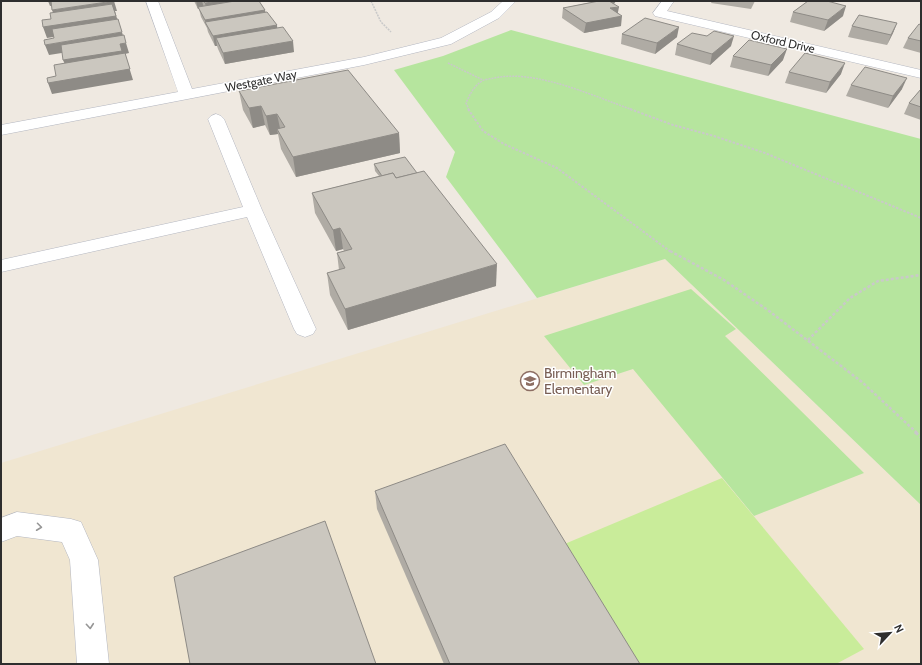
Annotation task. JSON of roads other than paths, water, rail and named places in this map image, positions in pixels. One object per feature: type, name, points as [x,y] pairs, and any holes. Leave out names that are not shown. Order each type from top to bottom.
[{"type":"street","points":[[152,1],[187,95]]},
{"type":"street","points":[[491,1],[508,2]]},
{"type":"street","name":"Oxford Drive","points":[[668,1],[659,13],[921,74]]},
{"type":"street","name":"Westgate Way","points":[[1,130],[364,61],[446,41],[495,15],[508,2]]},
{"type":"street","points":[[216,119],[253,210],[305,329]]},
{"type":"street","points":[[1,266],[253,210]]},
{"type":"street","points":[[1,530],[17,524],[71,531],[84,560],[93,664]]},
{"type":"place","name":"Birmingham Elementary","points":[[530,381]]}]
